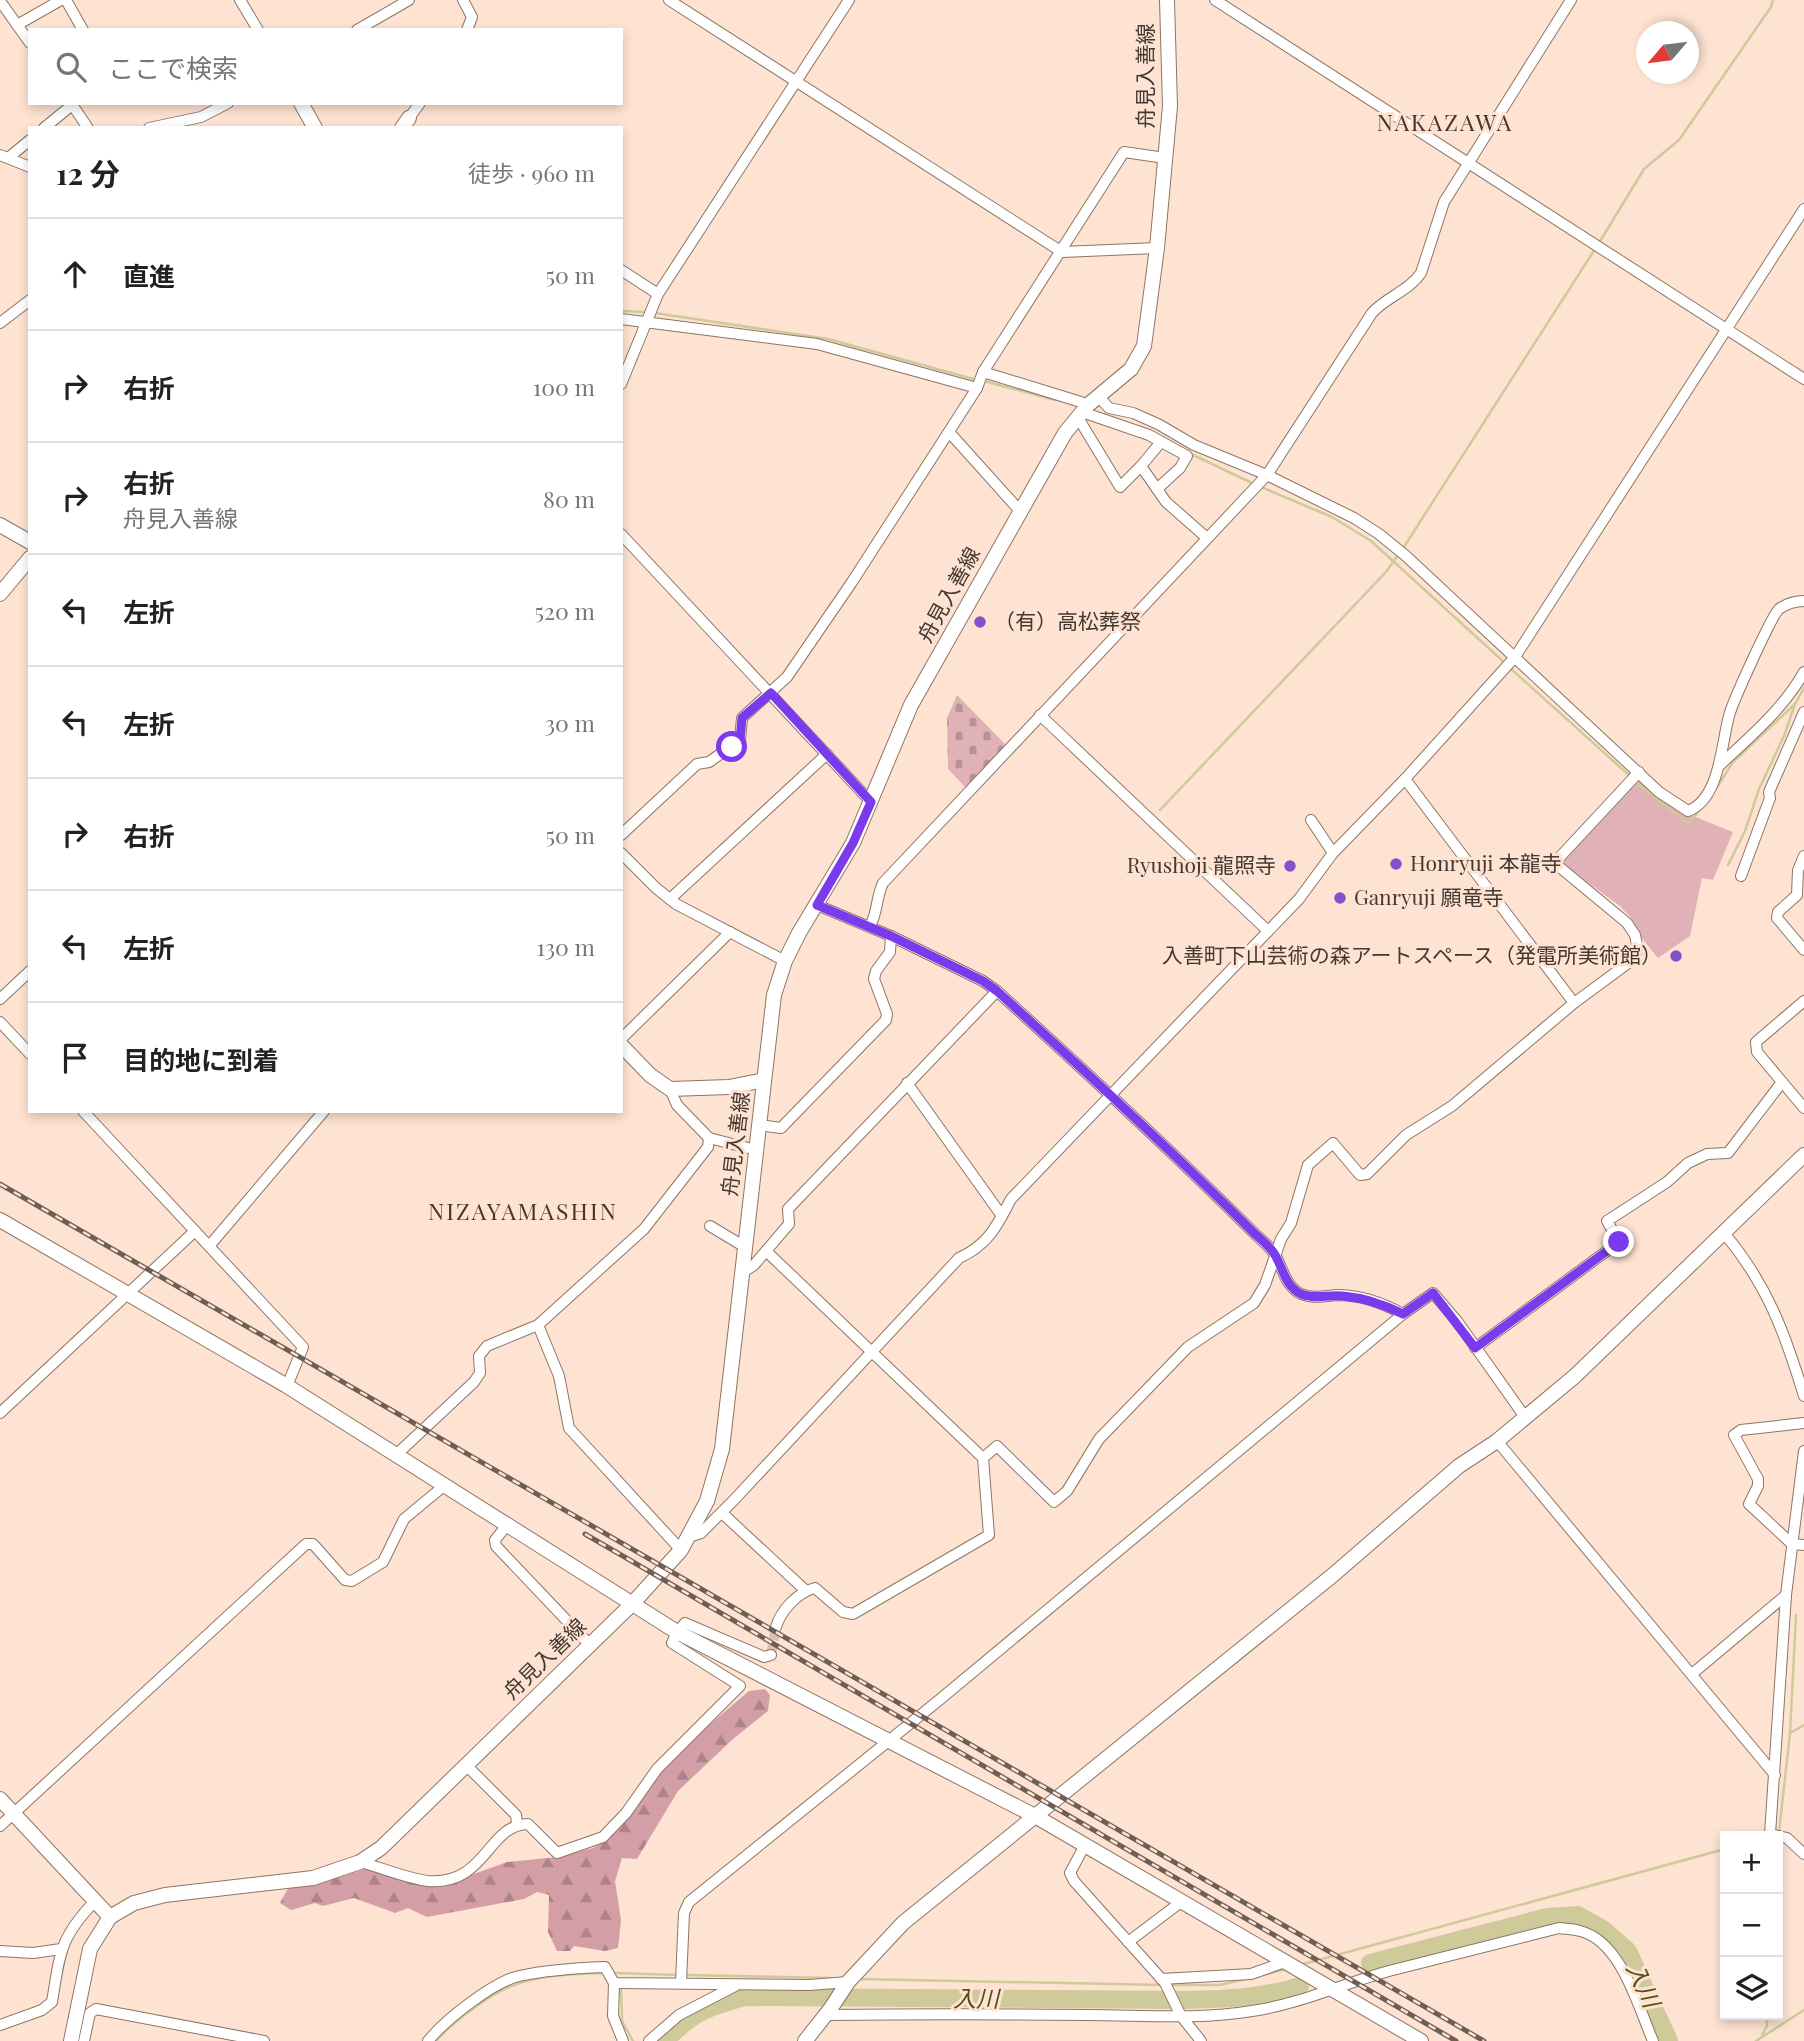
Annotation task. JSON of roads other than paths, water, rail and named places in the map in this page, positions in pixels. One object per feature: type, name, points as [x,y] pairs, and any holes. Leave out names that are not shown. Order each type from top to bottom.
[{"type":"street","points":[[17,25],[64,0],[82,28]]},
{"type":"street","points":[[240,0],[257,28]]},
{"type":"street","points":[[360,28],[409,0]]},
{"type":"street","points":[[463,0],[472,17],[468,28]]},
{"type":"street","points":[[669,0],[1062,252],[1157,248]]},
{"type":"street","points":[[623,379],[658,294],[849,0]]},
{"type":"street","name":"舟見入善線","points":[[110,1917],[134,1903],[165,1895],[313,1878],[359,1862],[381,1848],[632,1604],[681,1550],[689,1537],[707,1501],[722,1449],[764,1080],[775,995],[785,961],[853,843],[911,705],[1065,433],[1086,407],[1131,369],[1144,346],[1157,248],[1170,106],[1167,0]]},
{"type":"street","points":[[1215,0],[1804,379]]},
{"type":"street","points":[[870,926],[877,912],[878,893],[883,883],[1267,475],[1372,313],[1379,304],[1415,281],[1421,273],[1444,202],[1571,0]]},
{"type":"street","points":[[0,1],[28,40]]},
{"type":"street","points":[[46,126],[71,105]]},
{"type":"street","points":[[73,105],[87,126]]},
{"type":"street","points":[[158,126],[201,117],[225,105]]},
{"type":"street","points":[[302,105],[314,126]]},
{"type":"street","points":[[405,125],[419,105]]},
{"type":"street","points":[[4,156],[28,141]]},
{"type":"street","points":[[623,833],[697,764],[709,762],[740,740],[742,718],[787,677],[852,582],[1124,152],[1165,158]]},
{"type":"street","points":[[4,156],[28,166]]},
{"type":"street","points":[[689,1537],[701,1533],[722,1513],[959,1258],[976,1250],[985,1241],[1011,1199],[1299,899],[1333,853],[1405,779],[1515,657],[1804,209]]},
{"type":"street","points":[[623,271],[658,294]]},
{"type":"street","points":[[0,323],[28,302]]},
{"type":"street","points":[[623,319],[817,344],[976,388]]},
{"type":"street","points":[[983,372],[1086,407],[1149,435],[1187,456],[1180,468],[1157,489]]},
{"type":"street","points":[[1086,407],[1133,413],[1194,444],[1267,475],[1354,518],[1379,534],[1659,792],[1688,811],[1696,808],[1709,791],[1720,765],[1729,713],[1777,610],[1796,601],[1804,601]]},
{"type":"street","points":[[1086,407],[1120,487],[1161,442]]},
{"type":"street","points":[[948,432],[1020,511]]},
{"type":"street","points":[[1141,466],[1166,502],[1207,538]]},
{"type":"street","points":[[0,526],[28,541]]},
{"type":"street","points":[[623,536],[871,802]]},
{"type":"street","points":[[0,594],[28,560]]},
{"type":"street","points":[[1720,765],[1793,692],[1804,672]]},
{"type":"street","points":[[1741,876],[1770,798],[1769,792],[1804,712]]},
{"type":"street","points":[[1040,715],[1268,931]]},
{"type":"street","points":[[670,899],[827,754]]},
{"type":"street","points":[[983,1458],[997,1446],[1054,1502],[1067,1491],[1099,1439],[1188,1347],[1254,1303],[1265,1285],[1275,1254],[1291,1223],[1308,1165],[1333,1143],[1360,1175],[1367,1174],[1406,1135],[1452,1106],[1574,1003],[1627,964],[1637,950],[1635,935],[1627,923],[1562,871],[1558,859],[1639,772]]},
{"type":"street","points":[[1405,779],[1574,1003]]},
{"type":"street","points":[[1311,820],[1333,853]]},
{"type":"street","points":[[623,855],[670,899],[785,961]]},
{"type":"street","points":[[1804,856],[1798,870],[1797,895],[1778,912],[1777,918],[1804,950]]},
{"type":"street","points":[[817,905],[891,936],[983,981],[997,991],[1110,1094],[1275,1254],[1288,1283],[1299,1293],[1314,1297],[1340,1295],[1368,1299],[1403,1314]]},
{"type":"street","points":[[623,1037],[730,932]]},
{"type":"street","points":[[759,1125],[781,1128],[886,1020],[887,1014],[874,979],[876,971],[890,952],[891,936]]},
{"type":"street","points":[[0,999],[28,973]]},
{"type":"street","points":[[742,1273],[754,1265],[789,1224],[788,1209],[997,991]]},
{"type":"street","points":[[1804,1001],[1756,1042],[1757,1052],[1804,1108]]},
{"type":"street","points":[[0,1022],[28,1052]]},
{"type":"street","points":[[623,1047],[650,1074],[670,1089],[677,1105],[709,1138],[756,1150]]},
{"type":"street","points":[[670,1089],[729,1087],[764,1080]]},
{"type":"street","points":[[1475,1348],[1619,1242],[1607,1220],[1667,1182],[1688,1163],[1707,1154],[1728,1153],[1782,1082]]},
{"type":"street","points":[[908,1083],[1002,1216]]},
{"type":"street","points":[[85,1113],[303,1346],[287,1386]]},
{"type":"street","points":[[210,1245],[322,1113]]},
{"type":"street","points":[[397,1454],[474,1382],[480,1373],[479,1356],[487,1346],[538,1325],[644,1228],[708,1147],[709,1138]]},
{"type":"street","points":[[810,2039],[846,1985],[903,1923],[1333,1575],[1459,1466],[1497,1440],[1574,1376],[1804,1156]]},
{"type":"street","points":[[0,1220],[287,1386],[677,1632],[1035,1816],[1421,2041]]},
{"type":"street","points":[[710,1226],[745,1247]]},
{"type":"street","points":[[0,1413],[195,1231]]},
{"type":"street","points":[[1724,1233],[1745,1258],[1769,1300],[1786,1337],[1804,1396]]},
{"type":"street","points":[[766,1251],[983,1458],[989,1535],[853,1615],[843,1612],[815,1588],[805,1590],[780,1615],[776,1627]]},
{"type":"street","points":[[681,1982],[684,1913],[689,1902],[949,1692],[1403,1314],[1433,1293],[1525,1417]]},
{"type":"street","points":[[538,1325],[559,1377],[569,1427],[681,1550]]},
{"type":"street","points":[[1798,1545],[1749,1504],[1758,1486],[1758,1479],[1734,1435],[1741,1430],[1804,1423]]},
{"type":"street","points":[[1497,1440],[1775,1775]]},
{"type":"street","points":[[1804,1453],[1798,1545],[1786,1595],[1770,1834],[1787,1838],[1804,1854]]},
{"type":"street","points":[[0,1826],[306,1544],[313,1544],[345,1580],[352,1581],[383,1562],[389,1555],[404,1519],[444,1485]]},
{"type":"street","points":[[722,1513],[805,1590]]},
{"type":"street","points":[[507,1525],[495,1540],[496,1546],[590,1644]]},
{"type":"street","points":[[1692,1674],[1786,1595]]},
{"type":"street","points":[[359,1862],[428,1881],[468,1873],[506,1830],[517,1824],[528,1824],[557,1853],[603,1838],[626,1813],[657,1769],[740,1686],[672,1643],[685,1623],[765,1657],[771,1655]]},
{"type":"street","points":[[466,1765],[516,1815],[517,1824]]},
{"type":"street","points":[[0,1798],[110,1917],[90,1950],[71,2041]]},
{"type":"street","points":[[1084,1845],[1070,1873],[1074,1881],[1163,1981],[1179,2012],[1201,2041]]},
{"type":"street","points":[[0,2025],[42,2010],[52,2003],[61,1949],[73,1924],[94,1902]]},
{"type":"street","points":[[1128,1942],[1181,1902]]},
{"type":"street","points":[[829,2012],[1250,2012],[1309,1998],[1389,1971],[1559,1928],[1581,1931],[1597,1939],[1614,1954],[1653,2041]]},
{"type":"street","points":[[0,1951],[33,1953],[61,1949]]},
{"type":"street","points":[[1163,1981],[1251,1974],[1285,1962]]},
{"type":"street","points":[[428,2041],[440,2026],[468,2005],[517,1976],[606,1967],[614,1983],[613,2016],[623,2041]]},
{"type":"street","points":[[614,1983],[846,1985]]},
{"type":"street","points":[[649,2041],[679,2015],[737,1985]]},
{"type":"street","points":[[84,2041],[90,2013],[96,2009],[264,2041]]},
{"type":"waterway","points":[[1599,243],[1644,169],[1679,140],[1771,7],[1773,0]]},
{"type":"waterway","points":[[1402,550],[1595,249]]},
{"type":"waterway","points":[[623,311],[645,312]]},
{"type":"waterway","points":[[655,313],[828,339],[977,380]]},
{"type":"waterway","points":[[984,381],[1055,400]]},
{"type":"waterway","points":[[1191,454],[1254,484]]},
{"type":"waterway","points":[[1261,487],[1332,517],[1371,541],[1505,663]]},
{"type":"waterway","points":[[1160,810],[1386,572],[1398,555]]},
{"type":"waterway","points":[[1510,668],[1630,776]]},
{"type":"waterway","points":[[1717,787],[1733,762],[1795,704],[1804,688]]},
{"type":"waterway","points":[[1728,865],[1745,831],[1759,789],[1784,736],[1794,707]]},
{"type":"waterway","points":[[1634,781],[1689,824],[1700,809]]},
{"type":"waterway","points":[[1790,1733],[1796,1615]]},
{"type":"waterway","points":[[1779,1831],[1790,1733],[1804,1725]]},
{"type":"waterway","points":[[1300,1965],[1720,1850]]},
{"type":"waterway","name":"入川","points":[[1370,1963],[1547,1917],[1578,1915],[1603,1929],[1628,1951],[1669,2041]]},
{"type":"waterway","points":[[1263,1975],[1286,1969]]},
{"type":"waterway","points":[[436,2041],[478,2005],[514,1985],[543,1978],[603,1973]]},
{"type":"waterway","points":[[613,1973],[680,1975]]},
{"type":"waterway","points":[[686,1975],[830,1978]]},
{"type":"waterway","points":[[858,1979],[1163,1985]]},
{"type":"waterway","points":[[1169,1985],[1220,1985],[1246,1979]]},
{"type":"waterway","name":"入川","points":[[665,2041],[701,2012],[744,1997],[1184,2000],[1257,1995],[1300,1986]]},
{"type":"waterway","points":[[621,1987],[622,2021],[633,2041]]},
{"type":"waterway","points":[[1756,2041],[1804,2010]]},
{"type":"waterway","points":[[1762,2035],[1767,2020]]},
{"type":"tunnel","points":[[771,1655],[776,1627]]},
{"type":"railway","points":[[0,1184],[1484,2041]]},
{"type":"railway","points":[[585,1534],[1456,2041]]},
{"type":"place","name":"（有）高松葬祭","points":[[980,622]]},
{"type":"place","name":"Honryuji 本龍寺","points":[[1396,864]]},
{"type":"place","name":"Ryushoji 龍照寺","points":[[1290,866]]},
{"type":"place","name":"Ganryuji 願竜寺","points":[[1340,898]]},
{"type":"place","name":"入善町下山芸術の森アートスペース（発電所美術館）","points":[[1676,956]]},
{"type":"district","name":"NAKAZAWA","points":[[1445,123]]},
{"type":"district","name":"NIZAYAMASHIN","points":[[523,1212]]}]
